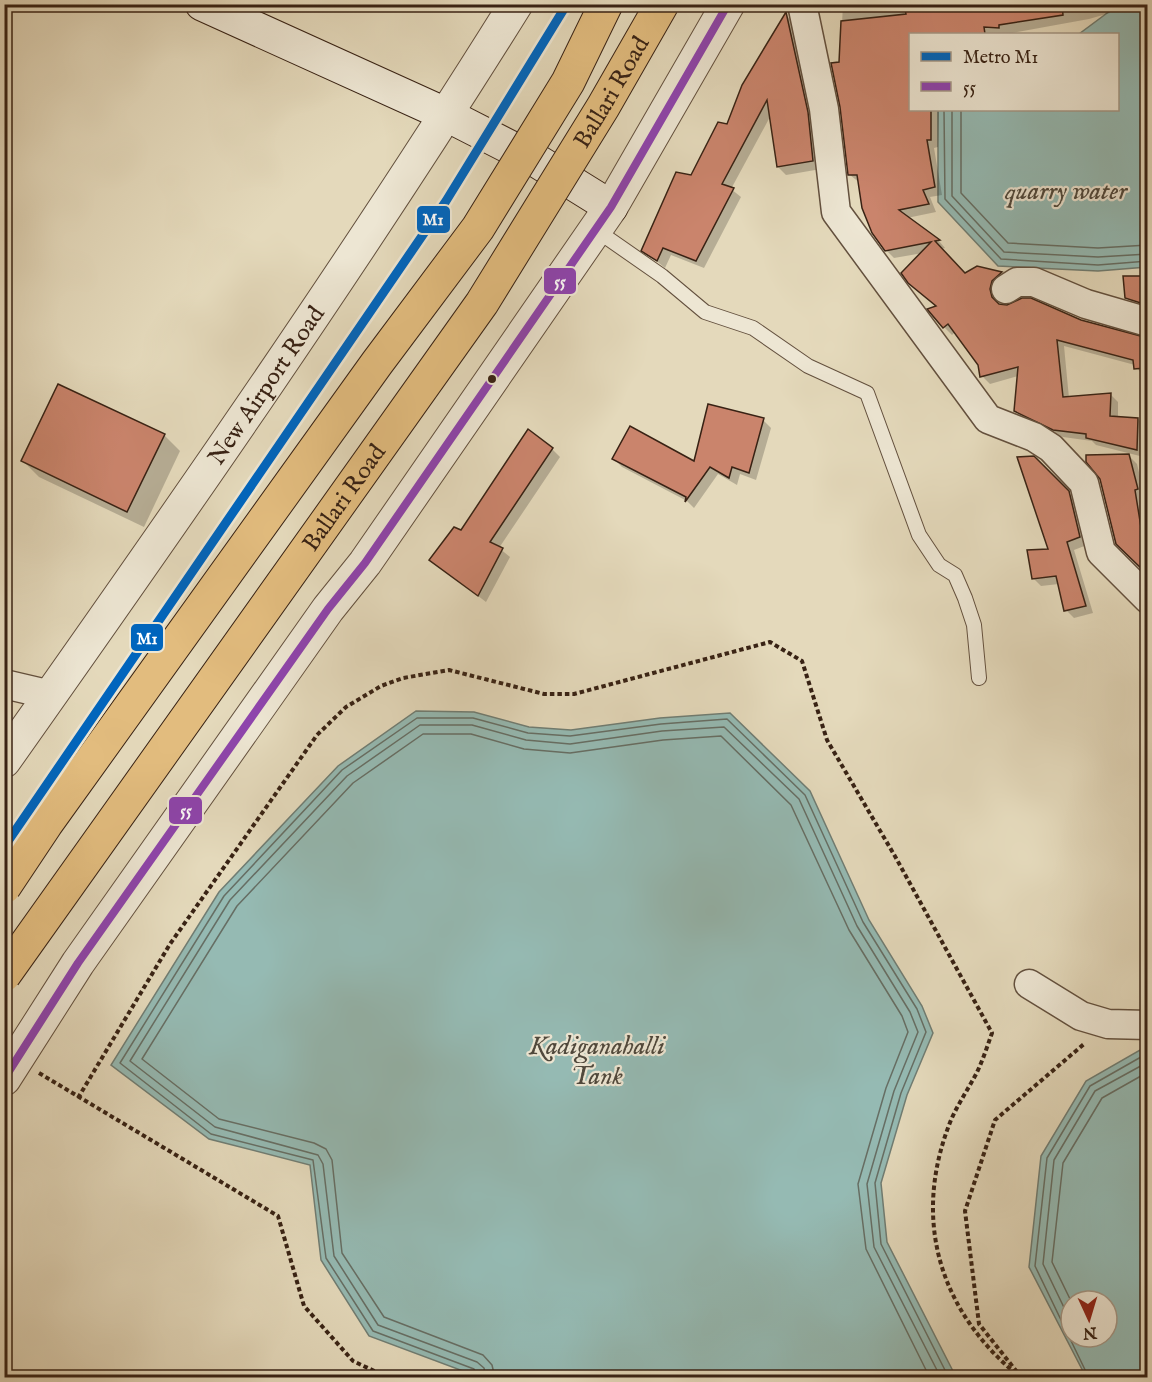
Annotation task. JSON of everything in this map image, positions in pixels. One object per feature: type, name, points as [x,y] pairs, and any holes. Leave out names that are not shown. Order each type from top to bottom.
[{"type":"highway","name":"Ballari Road","points":[[4,887],[108,738],[478,228],[568,82],[606,4]]},
{"type":"highway","name":"Ballari Road","points":[[4,975],[482,303],[603,107],[662,4]]},
{"type":"street","points":[[202,4],[447,115],[537,161],[604,218]]},
{"type":"street","name":"New Airport Road","points":[[4,761],[160,540],[447,115],[516,4]]},
{"type":"street","points":[[11,1069],[78,963],[328,609],[365,563],[604,218],[728,4]]},
{"type":"street","points":[[802,4],[824,109],[836,212],[988,419],[1034,437],[1051,448],[1084,483],[1101,552],[1148,599]]},
{"type":"street","points":[[1006,288],[1017,282],[1035,282],[1086,304],[1148,322]]},
{"type":"street","points":[[4,684],[51,695]]},
{"type":"street","points":[[1029,984],[1081,1016],[1108,1024],[1148,1025]]},
{"type":"lane","points":[[604,218],[662,276],[705,312],[753,328],[807,366],[867,393],[920,535],[939,565],[955,574],[965,598],[974,625],[979,678]]},
{"type":"path","points":[[78,1098],[170,944],[297,764],[331,720],[363,695],[403,678],[449,670],[544,694],[574,694],[770,642],[802,661],[827,740],[896,858],[992,1033],[976,1075],[951,1121],[943,1145],[935,1188],[933,1223],[936,1250],[942,1270],[960,1310],[987,1347],[1021,1377]]},
{"type":"path","points":[[1021,1377],[979,1324],[965,1211],[995,1120],[1108,1024]]},
{"type":"path","points":[[11,1069],[78,1098],[278,1216],[304,1306],[352,1361],[389,1377]]},
{"type":"water","name":"quarry water","points":[[1118,5],[1147,5],[1147,267],[1098,271],[998,266],[938,202],[938,111],[1119,111],[1119,33],[1080,33]]},
{"type":"water","name":"Kadiganahalli Tank","points":[[416,711],[474,712],[529,727],[571,730],[660,718],[730,713],[810,791],[869,920],[922,1006],[933,1033],[907,1095],[881,1183],[887,1242],[956,1377],[479,1377],[369,1336],[321,1260],[310,1165],[209,1139],[111,1065],[219,892],[338,766]]},
{"type":"water","points":[[1147,1046],[1147,1377],[1086,1377],[1071,1349],[1119,1349],[1119,1289],[1059,1289],[1059,1325],[1029,1267],[1041,1156],[1086,1081]]},
{"type":"building","points":[[904,4],[1062,4],[1063,15],[999,25],[999,28],[984,27],[985,33],[909,33],[909,111],[931,111],[931,140],[927,140],[935,187],[923,190],[929,204],[899,210],[940,240],[935,241],[965,273],[977,266],[1002,272],[992,281],[990,289],[992,297],[999,304],[1007,305],[1022,298],[1031,298],[1081,320],[1148,338],[1148,363],[1145,363],[1145,368],[1134,369],[1133,360],[1057,340],[1063,397],[1111,393],[1110,416],[1138,418],[1137,450],[1086,438],[1086,434],[1053,430],[1014,411],[1018,367],[980,377],[978,365],[948,324],[943,328],[927,309],[936,306],[908,283],[901,273],[931,242],[885,251],[872,233],[862,208],[857,175],[848,175],[840,107],[831,63],[839,62],[841,21],[906,14]]},
{"type":"building","points":[[786,12],[808,112],[813,161],[777,167],[767,100],[722,184],[734,188],[696,261],[663,248],[657,261],[641,251],[676,172],[691,175],[718,122],[727,124],[742,85]]},
{"type":"building","points":[[1123,276],[1148,276],[1147,305],[1125,298]]},
{"type":"building","points":[[58,384],[165,434],[127,512],[21,461]]},
{"type":"building","points":[[708,404],[764,418],[749,473],[732,467],[729,478],[710,467],[685,502],[686,497],[612,459],[630,426],[694,461]]},
{"type":"building","points":[[528,429],[553,448],[490,542],[503,548],[478,596],[429,560],[454,527],[461,530]]},
{"type":"building","points":[[1129,454],[1138,489],[1135,490],[1148,571],[1144,571],[1116,544],[1100,479],[1086,462],[1086,455]]},
{"type":"building","points":[[1034,456],[1069,491],[1080,537],[1067,542],[1086,606],[1064,611],[1056,576],[1032,579],[1027,550],[1048,549],[1017,457]]},
{"type":"metro line","name":"M1","points":[[4,847],[446,201],[567,4]]},
{"type":"transit line","name":"55","points":[[4,1079],[78,963],[328,609],[365,563],[611,207],[728,4]]}]
